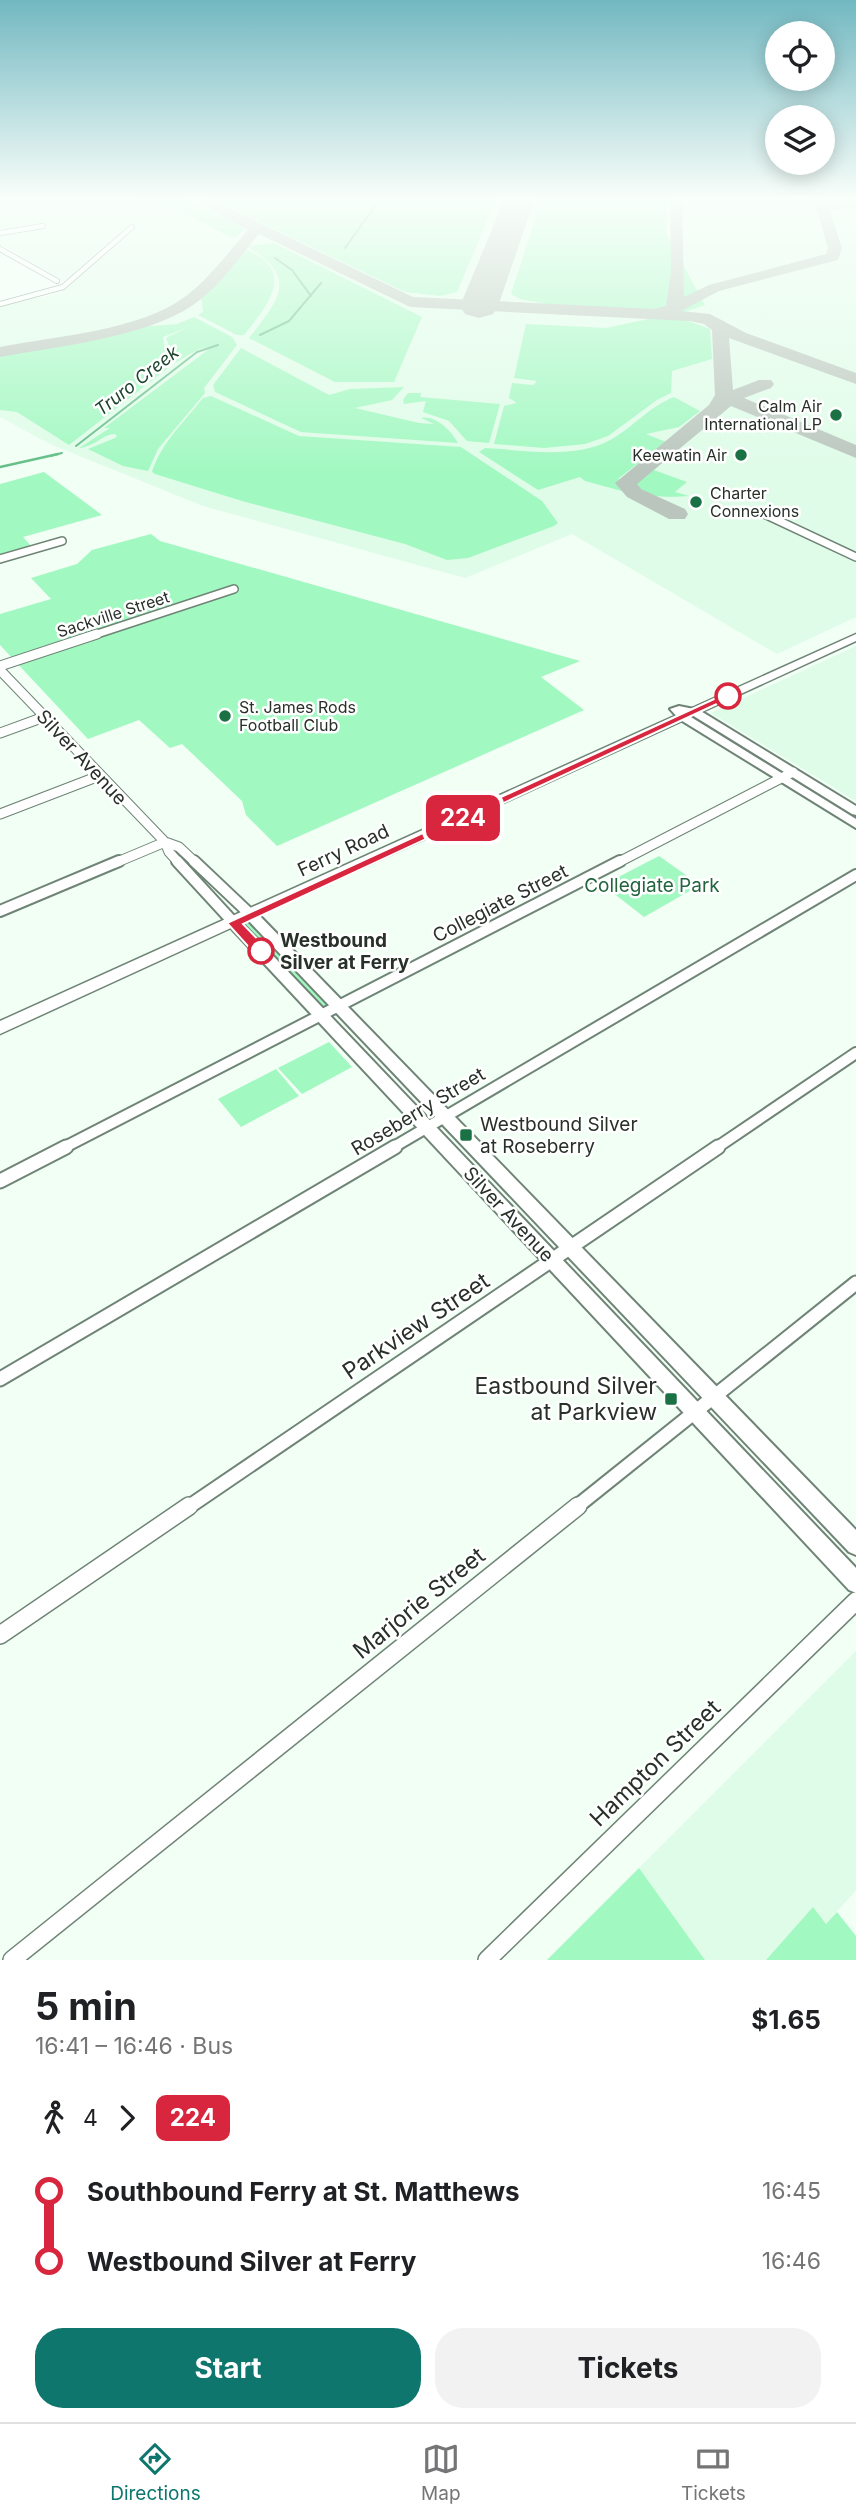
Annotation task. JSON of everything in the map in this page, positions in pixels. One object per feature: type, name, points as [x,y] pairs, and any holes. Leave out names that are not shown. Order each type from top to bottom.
[{"type":"main road","name":"Ferry Road","points":[[0,1028],[856,637]]},
{"type":"street","points":[[0,304],[56,289]]},
{"type":"street","points":[[758,511],[856,556]]},
{"type":"street","points":[[0,559],[62,541]]},
{"type":"street","name":"Sackville Street","points":[[0,668],[234,589]]},
{"type":"street","name":"Silver Avenue","points":[[0,668],[99,776],[165,842],[169,852],[234,923],[856,1583]]},
{"type":"street","points":[[689,714],[787,775],[856,824]]},
{"type":"street","points":[[0,733],[44,717]]},
{"type":"street","points":[[787,775],[856,811]]},
{"type":"street","name":"Collegiate Street","points":[[0,1181],[787,775]]},
{"type":"street","points":[[0,814],[99,776]]},
{"type":"street","points":[[0,911],[165,842]]},
{"type":"street","name":"Silver Avenue","points":[[165,842],[179,847],[251,915],[856,1545]]},
{"type":"street","name":"Roseberry Street","points":[[0,1379],[856,875]]},
{"type":"street","name":"Parkview Street","points":[[0,1634],[856,1053]]},
{"type":"street","name":"Marjorie Street","points":[[12,1960],[856,1283]]},
{"type":"street","name":"Hampton Street","points":[[487,1960],[856,1601]]},
{"type":"shaded area","points":[[63,289],[856,289],[856,617],[777,654],[572,534],[465,578],[203,506],[50,444],[0,417],[0,306],[62,293]]},
{"type":"shaded area","points":[[856,646],[856,801],[711,713]]},
{"type":"shaded area","points":[[856,1651],[856,1890],[826,1924],[813,1908],[766,1960],[705,1960],[639,1868]]},
{"type":"green space","points":[[208,289],[273,289],[269,300],[244,335],[237,335],[198,315],[203,312],[201,297]]},
{"type":"green space","points":[[279,289],[367,289],[422,317],[394,382],[335,382],[249,338],[275,300]]},
{"type":"green space","points":[[400,289],[458,289],[440,296]]},
{"type":"green space","points":[[512,289],[697,289],[705,305],[684,312],[563,307],[520,299],[511,294]]},
{"type":"green space","points":[[194,317],[232,337],[237,345],[204,388],[205,393],[158,449],[148,471],[123,466],[88,449],[115,438],[115,434],[79,448],[110,428],[104,428],[218,345],[199,349],[175,363],[166,338],[186,328],[163,337],[168,368],[69,445],[17,412],[0,410],[0,355],[128,328],[177,324]]},
{"type":"green space","points":[[653,318],[683,319],[710,329],[712,359],[672,371],[671,393],[657,400],[608,436],[585,444],[544,448],[494,444],[504,406],[517,403],[509,398],[512,383],[533,385],[537,381],[514,378],[526,324],[606,328]]},
{"type":"green space","points":[[241,348],[329,395],[350,389],[404,387],[392,400],[355,408],[419,423],[434,424],[421,418],[432,419],[447,429],[458,443],[301,432],[215,392],[213,385]]},
{"type":"green space","points":[[408,393],[421,393],[420,397],[500,404],[489,443],[467,441],[449,421],[423,412],[426,401],[404,404],[403,400]]},
{"type":"green space","points":[[211,396],[299,436],[461,447],[542,501],[558,523],[468,558],[447,560],[405,544],[242,501],[152,472],[161,451],[174,433],[203,398]]},
{"type":"green space","points":[[674,397],[700,411],[679,427],[646,434],[666,442],[619,478],[618,484],[622,491],[585,481],[580,477],[538,490],[479,452],[485,448],[533,452],[582,450],[612,439]]},
{"type":"green space","points":[[651,469],[687,482],[675,492],[689,496],[651,495],[639,488],[636,483]]},
{"type":"green space","points":[[44,472],[102,515],[23,537],[31,546],[0,554],[0,484]]},
{"type":"green space","points":[[151,534],[160,541],[580,661],[541,677],[584,710],[277,846],[246,815],[242,801],[182,744],[170,748],[139,720],[88,739],[0,645],[0,614],[51,599],[31,578],[77,564],[92,550]]},
{"type":"green space","name":"Collegiate Park","points":[[659,856],[700,885],[644,917],[603,885]]},
{"type":"green space","points":[[251,915],[337,1007],[321,1015],[234,923]]},
{"type":"green space","points":[[329,1042],[352,1067],[302,1094],[278,1068]]},
{"type":"green space","points":[[276,1069],[299,1096],[241,1127],[218,1099]]},
{"type":"green space","points":[[639,1868],[705,1960],[547,1960]]},
{"type":"green space","points":[[813,1907],[826,1924],[837,1912],[856,1936],[856,1960],[766,1960]]},
{"type":"waterway","points":[[306,289],[311,295]]},
{"type":"waterway","name":"Truro Creek","points":[[311,295],[316,289]]},
{"type":"waterway","name":"Truro Creek","points":[[260,335],[289,321],[311,295]]},
{"type":"waterway","name":"Truro Creek","points":[[76,446],[197,352],[218,345]]},
{"type":"waterway","name":"Truro Creek","points":[[58,454],[62,453]]},
{"type":"waterway","name":"Truro Creek","points":[[0,467],[58,454]]},
{"type":"waterway","name":"Truro Creek","points":[[50,456],[58,454]]},
{"type":"taxiway","points":[[0,352],[150,320],[188,302],[202,289]]},
{"type":"taxiway","points":[[384,289],[410,302],[690,316],[709,320],[720,328]]},
{"type":"taxiway","points":[[673,308],[678,289]]},
{"type":"taxiway","points":[[673,308],[711,289]]},
{"type":"taxiway","points":[[660,312],[673,308]]},
{"type":"taxiway","points":[[704,317],[740,337],[856,379]]},
{"type":"taxiway","points":[[720,328],[724,395]]},
{"type":"taxiway","points":[[730,399],[765,384]]},
{"type":"taxiway","points":[[677,514],[634,493],[625,483],[717,408],[724,395]]},
{"type":"taxiway","points":[[724,395],[730,399]]},
{"type":"taxiway","points":[[719,405],[730,399]]},
{"type":"taxiway","points":[[730,399],[856,452]]},
{"type":"runway","points":[[479,306],[485,289]]},
{"type":"bus line","name":"224","points":[[261,951],[234,923],[728,696]]},
{"type":"place","name":"Calm Air International LP","points":[[836,415]]},
{"type":"place","name":"Keewatin Air","points":[[741,455]]},
{"type":"place","name":"Charter Connexions","points":[[696,502]]},
{"type":"place","name":"St. James Rods Football Club","points":[[225,716]]},
{"type":"place","name":"Westbound Silver at Ferry","points":[[261,951]]},
{"type":"place","name":"Westbound Silver at Roseberry","points":[[466,1135]]},
{"type":"place","name":"Eastbound Silver at Parkview","points":[[671,1399]]}]
